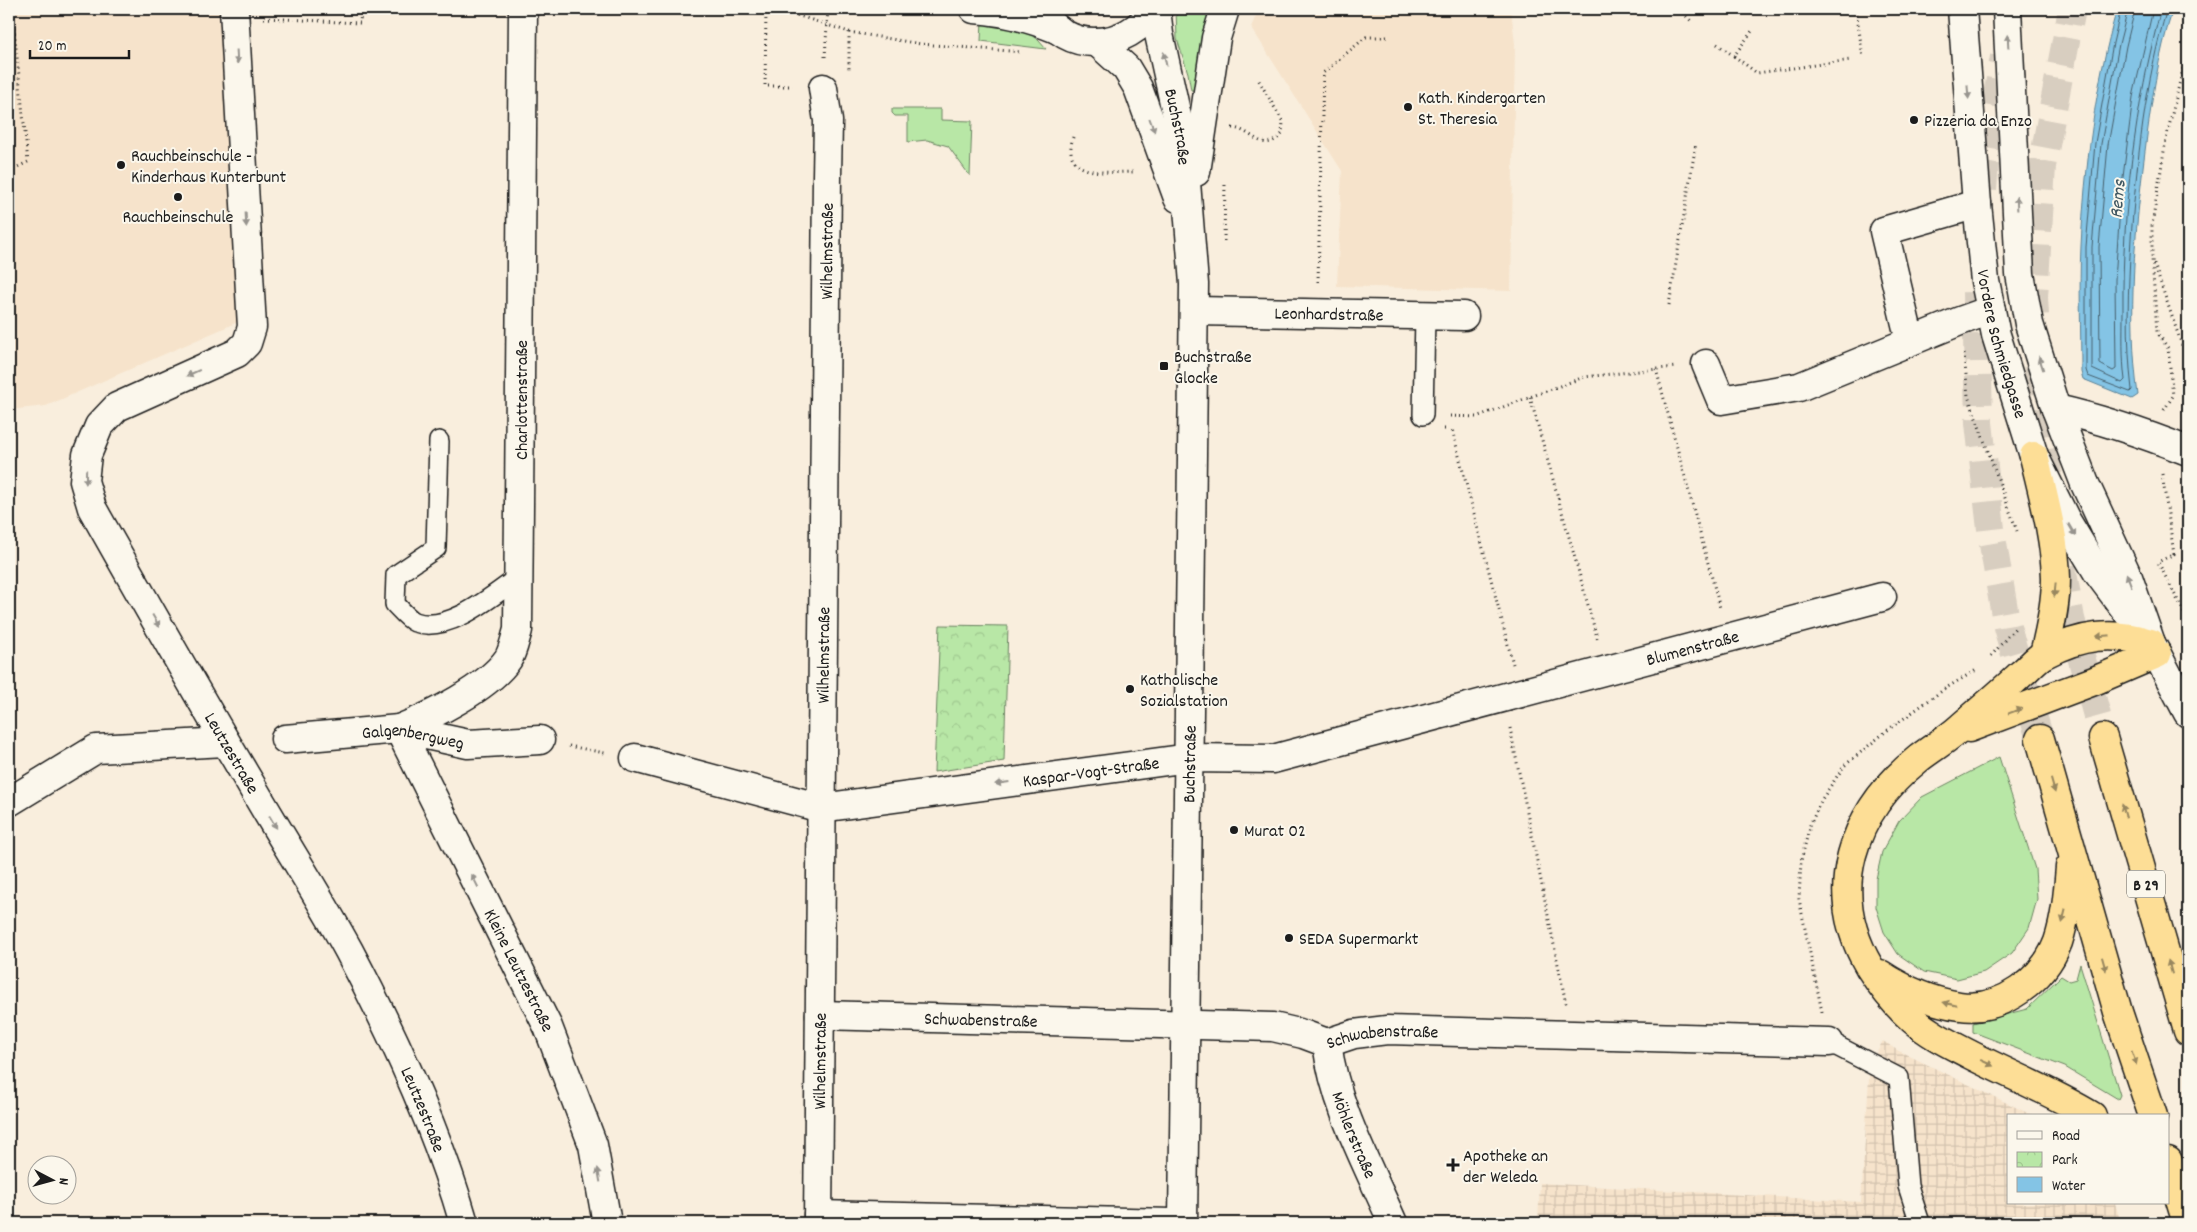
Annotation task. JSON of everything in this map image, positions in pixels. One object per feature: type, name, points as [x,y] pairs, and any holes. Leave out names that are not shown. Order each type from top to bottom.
[{"type":"highway","points":[[2034,456],[2049,524],[2056,570],[2051,627],[2044,654]]},
{"type":"highway","points":[[2089,1114],[2066,1100],[1942,1040],[1913,1020],[1889,996],[1858,944],[1850,918],[1847,896],[1848,879],[1854,843],[1866,816],[1885,790],[1917,760],[1953,734],[2044,654],[2090,637],[2113,635],[2131,636],[2154,648]]},
{"type":"highway","points":[[1953,734],[2094,681],[2154,648]]},
{"type":"highway","name":"B 29","points":[[2103,738],[2188,1031]]},
{"type":"highway","points":[[2040,739],[2118,1012],[2152,1114]]},
{"type":"highway","points":[[1870,967],[1900,988],[1961,1007],[1985,1005],[2008,998],[2027,985],[2044,967],[2058,942],[2067,905],[2072,850]]},
{"type":"highway","points":[[2170,1170],[2187,1223]]},
{"type":"street","name":"Charlottenstraße","points":[[399,730],[421,720],[494,675],[509,657],[518,630],[524,9]]},
{"type":"street","points":[[974,9],[1000,10],[1060,30],[1078,40],[1098,42],[1116,40],[1132,32],[1155,9]]},
{"type":"street","points":[[1042,9],[1060,30]]},
{"type":"street","name":"Buchstraße","points":[[1155,9],[1184,144],[1190,211],[1195,311],[1183,1223]]},
{"type":"street","points":[[1190,211],[1214,48],[1225,9]]},
{"type":"street","name":"Vordere Schmiedgasse","points":[[1962,9],[1985,281],[1996,335],[2034,456],[2066,520],[2098,574],[2154,648]]},
{"type":"street","name":"Vordere Schmiedgasse","points":[[2007,9],[2020,274],[2028,324],[2056,409],[2084,484],[2128,577],[2154,648]]},
{"type":"street","name":"Leutzestraße","points":[[234,12],[252,327],[247,343],[238,353],[117,408],[99,426],[87,455],[84,481],[92,508],[225,742],[348,950],[392,1036],[424,1108],[454,1188],[464,1223]]},
{"type":"street","name":"Buchstraße","points":[[1098,42],[1126,68],[1138,88],[1170,171],[1192,245]]},
{"type":"street","name":"Wilhelmstraße","points":[[818,1219],[828,140],[823,88]]},
{"type":"street","points":[[1910,341],[1884,231],[1977,204]]},
{"type":"street","points":[[1706,364],[1721,400],[1799,387],[1991,310]]},
{"type":"street","name":"Leonhardstraße","points":[[1195,311],[1464,316]]},
{"type":"street","points":[[2056,409],[2079,414],[2159,452],[2188,451]]},
{"type":"street","name":"Blumenstraße","points":[[1512,696],[1882,597]]},
{"type":"street","points":[[2154,648],[2188,713]]},
{"type":"street","name":"Kaspar-Vogt-Straße","points":[[821,808],[1189,758],[1273,759],[1512,696]]},
{"type":"street","name":"Galgenbergweg","points":[[285,740],[399,730],[468,744],[540,740]]},
{"type":"street","name":"Kleine Leutzestraße","points":[[399,730],[548,1027],[594,1145],[607,1223]]},
{"type":"street","points":[[9,802],[96,749],[225,742]]},
{"type":"street","points":[[635,758],[821,808]]},
{"type":"street","name":"Schwabenstraße","points":[[820,1016],[1273,1027],[1303,1034],[1327,1043],[1354,1034],[1387,1030],[1829,1042]]},
{"type":"street","name":"Möhlerstraße","points":[[1327,1043],[1330,1071],[1337,1095],[1393,1223]]},
{"type":"street","points":[[818,1219],[1172,1223]]},
{"type":"lane","points":[[1423,415],[1425,316]]},
{"type":"lane","points":[[439,441],[436,548],[396,575],[395,604],[414,622],[436,624],[461,616],[519,577]]},
{"type":"lane","points":[[1829,1042],[1899,1078],[1908,1186],[1920,1223]]},
{"type":"path","points":[[9,172],[28,162],[12,9]]},
{"type":"path","points":[[234,12],[360,22],[361,9]]},
{"type":"path","points":[[766,9],[765,86],[848,87],[849,32]]},
{"type":"path","points":[[778,9],[849,32],[921,44],[1030,52]]},
{"type":"path","points":[[823,88],[828,9]]},
{"type":"path","points":[[1634,9],[1644,12],[1657,12],[1665,9]]},
{"type":"path","points":[[1678,9],[1692,22]]},
{"type":"path","points":[[1856,9],[1863,58]]},
{"type":"path","points":[[1734,56],[1752,31]]},
{"type":"path","points":[[1317,314],[1323,73],[1366,37],[1390,37]]},
{"type":"path","points":[[1717,44],[1757,73],[1851,60]]},
{"type":"path","points":[[2162,412],[2173,396],[2168,348],[2157,332],[2152,258],[2152,225],[2166,139],[2188,48]]},
{"type":"path","points":[[1227,128],[1242,129],[1262,143],[1273,142],[1282,134],[1283,122],[1258,79]]},
{"type":"path","points":[[1072,137],[1071,155],[1083,169],[1092,171],[1138,172],[1136,163]]},
{"type":"path","points":[[1669,305],[1696,144]]},
{"type":"path","points":[[2152,258],[2188,363]]},
{"type":"path","points":[[1573,1035],[1512,696],[1452,429],[1422,428],[1423,415],[1476,417],[1584,377],[1706,364]]},
{"type":"path","points":[[1656,369],[1728,638]]},
{"type":"path","points":[[1530,397],[1606,670]]},
{"type":"path","points":[[2159,452],[2174,554],[2158,562],[2188,620]]},
{"type":"path","points":[[540,740],[635,758]]},
{"type":"shaded area","name":"Rauchbeinschule - Kinderhaus Kunterbunt","points":[[9,9],[225,9],[240,321],[46,406],[9,410]]},
{"type":"shaded area","name":"Kath. Kindergarten St. Theresia","points":[[1259,9],[1511,9],[1515,44],[1511,291],[1337,286],[1342,171],[1251,27]]},
{"type":"shaded area","points":[[1883,1041],[1897,1050],[2030,1114],[2007,1114],[2007,1204],[2115,1204],[2121,1223],[1538,1223],[1540,1183],[1861,1202],[1870,1063]]},
{"type":"green space","points":[[1176,9],[1213,9],[1201,91],[1191,90],[1188,73],[1177,39]]},
{"type":"green space","points":[[982,20],[1032,33],[1046,49],[981,41]]},
{"type":"green space","points":[[892,109],[941,109],[941,120],[972,121],[970,176],[948,146],[927,140],[908,142],[908,116],[895,116],[892,113]]},
{"type":"green space","points":[[940,625],[1008,626],[1004,761],[934,772]]},
{"type":"green space","points":[[1999,757],[2035,869],[2037,899],[2029,928],[2012,953],[1984,972],[1957,979],[1924,972],[1898,954],[1884,932],[1876,907],[1876,879],[1882,852],[1899,821],[1922,797]]},
{"type":"green space","points":[[2080,964],[2120,1095],[2118,1099],[2065,1067],[1973,1032],[1973,1023],[2027,1009],[2061,976],[2069,981],[2076,979]]},
{"type":"water","name":"Rems","points":[[2117,9],[2173,9],[2159,62],[2145,151],[2138,212],[2135,242],[2133,334],[2138,395],[2132,399],[2083,379],[2081,372],[2080,262],[2085,186],[2097,97]]},
{"type":"tunnel","points":[[2035,315],[2034,297],[2042,166],[2072,9]]},
{"type":"tunnel","points":[[1983,190],[1985,163],[2004,57]]},
{"type":"tunnel","points":[[1976,292],[1979,423],[1992,538],[2007,627],[2040,739]]},
{"type":"tunnel","points":[[2038,366],[2041,424],[2048,475]]},
{"type":"tunnel","points":[[2062,567],[2071,619],[2103,738]]},
{"type":"place","name":"Kath. Kindergarten St. Theresia","points":[[1408,107]]},
{"type":"place","name":"Pizzeria da Enzo","points":[[1914,120]]},
{"type":"place","name":"Rauchbeinschule - Kinderhaus Kunterbunt","points":[[121,165]]},
{"type":"place","name":"Rauchbeinschule","points":[[178,197]]},
{"type":"place","name":"Buchstraße Glocke","points":[[1164,366]]},
{"type":"place","name":"Katholische Sozialstation","points":[[1130,689]]},
{"type":"place","name":"Murat 02","points":[[1234,830]]},
{"type":"place","name":"SEDA Supermarkt","points":[[1289,938]]},
{"type":"place","name":"Apotheke an der Weleda","points":[[1453,1165]]}]
